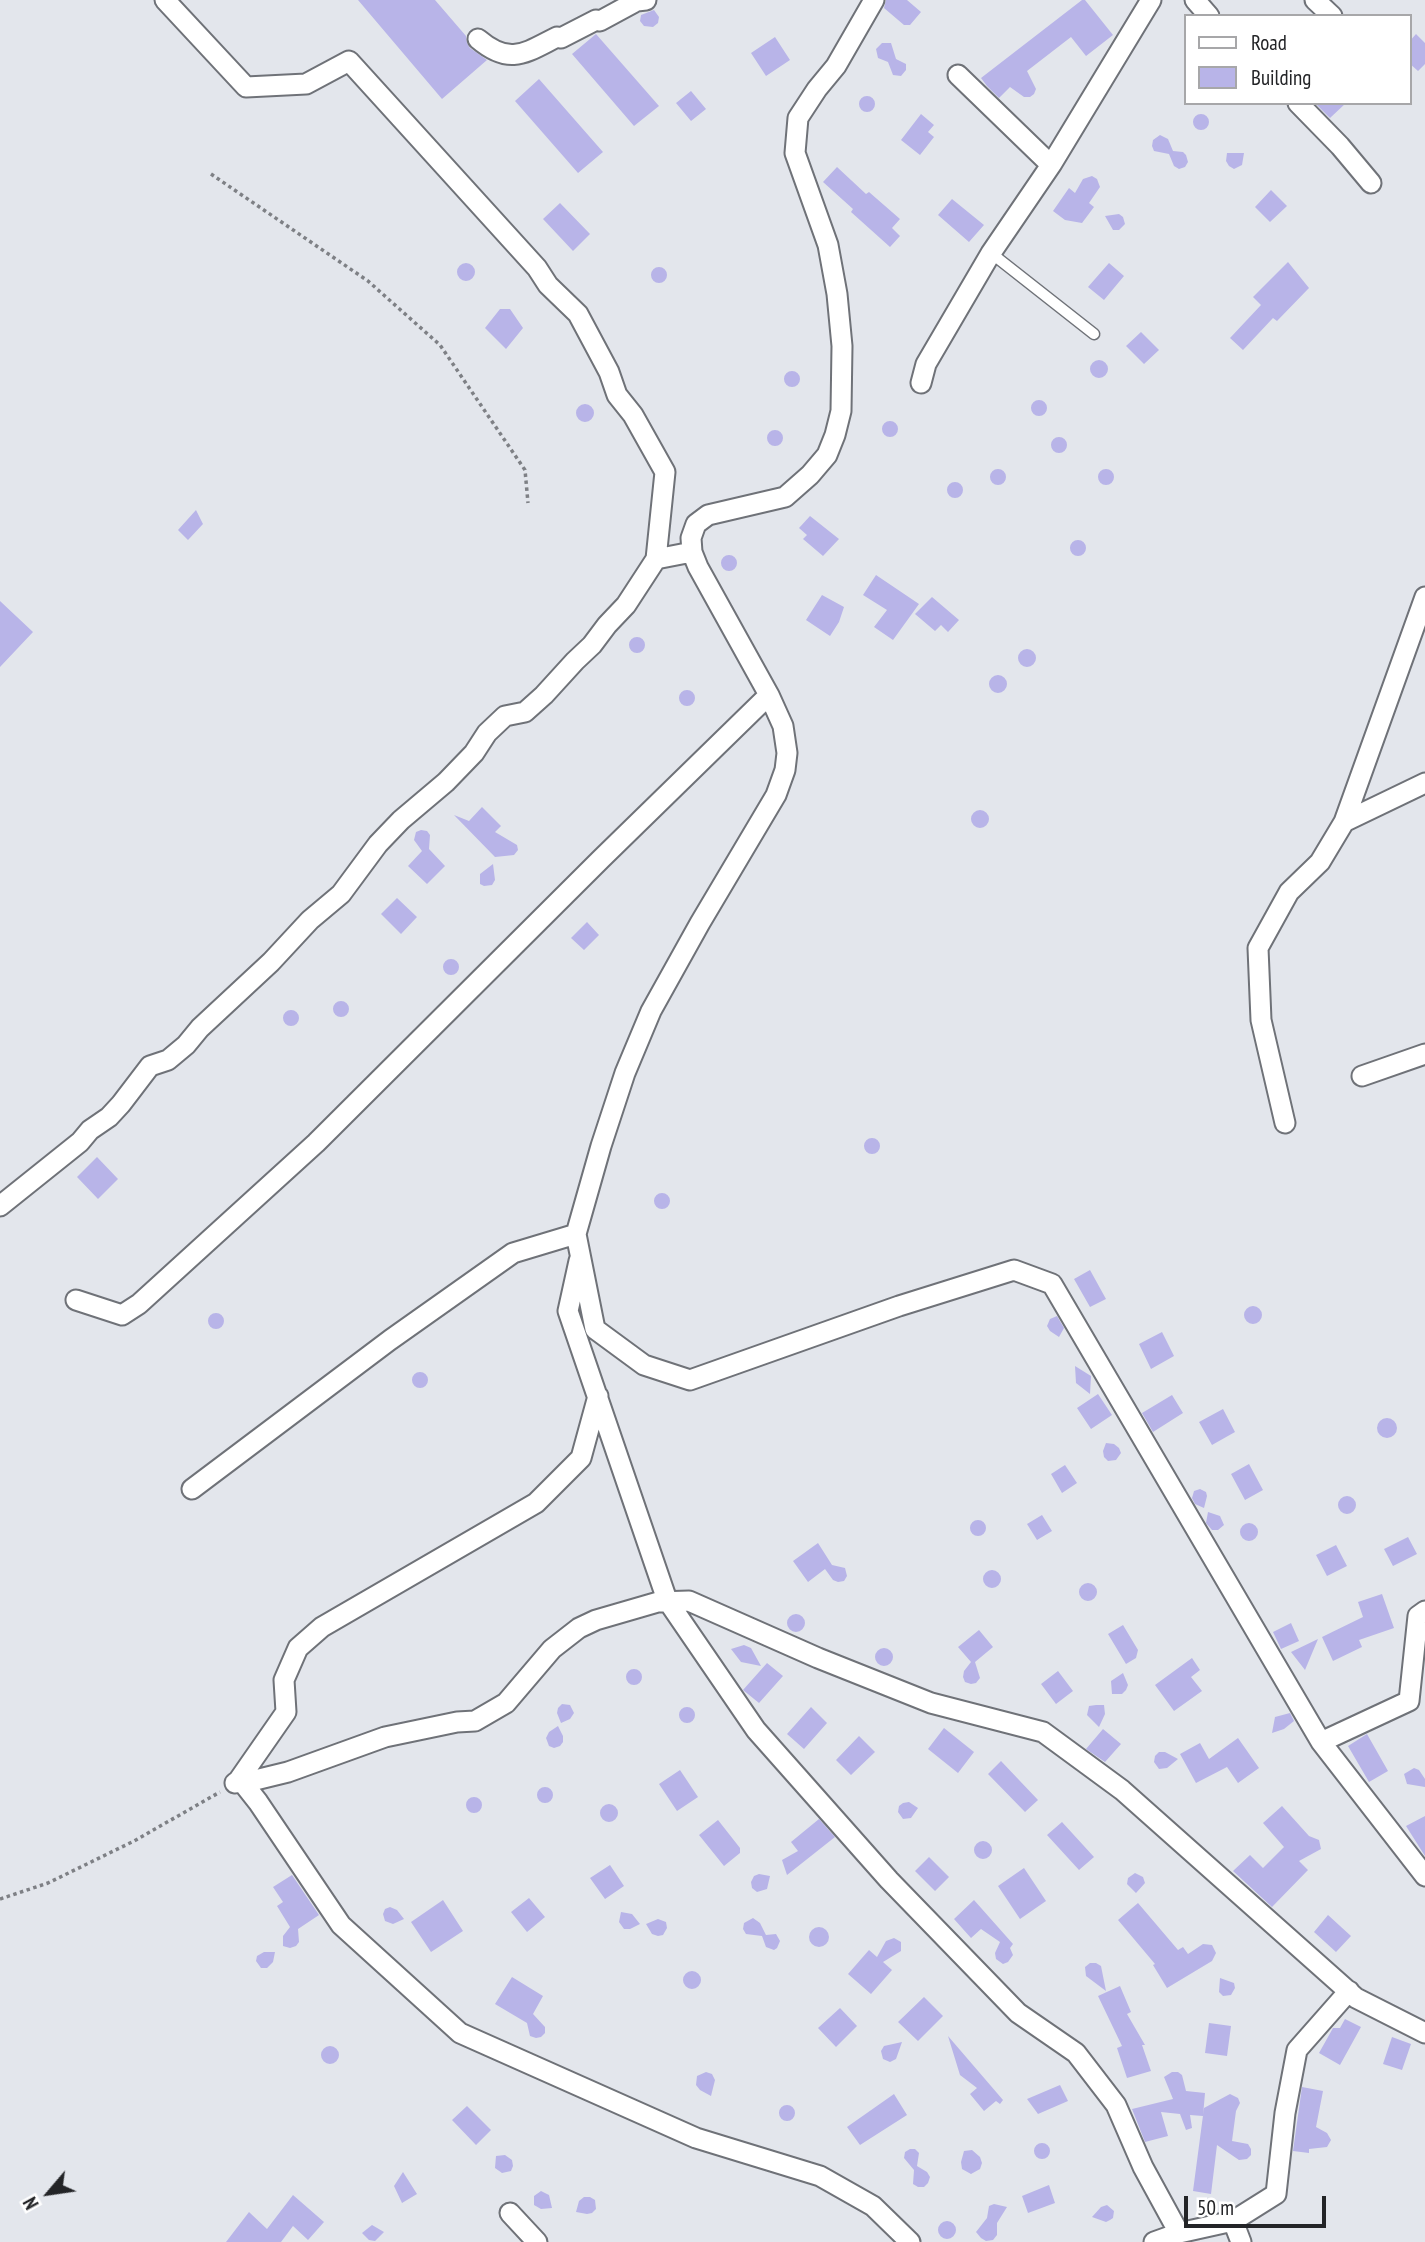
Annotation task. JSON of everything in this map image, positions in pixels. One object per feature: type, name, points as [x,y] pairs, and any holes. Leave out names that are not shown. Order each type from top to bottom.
[{"type":"street","points":[[0,1206],[109,1117],[150,1066],[168,1060],[186,1045],[310,920],[341,894],[378,844],[401,820],[446,782],[505,716],[525,712],[544,695],[626,605],[656,559],[665,472],[633,415],[617,396],[609,372],[578,314],[548,285],[537,268],[349,61],[306,84],[246,87],[166,0]]},
{"type":"street","points":[[478,39],[490,49],[513,56],[522,55],[638,1],[646,0]]},
{"type":"street","points":[[874,0],[836,66],[798,118],[795,153],[828,245],[837,294],[842,346],[841,411],[835,435],[827,456],[785,497],[708,515],[696,524],[691,538],[692,552],[698,567],[769,695],[783,726],[787,753],[785,770],[776,795],[651,1011],[625,1073],[576,1234],[595,1329],[644,1365],[690,1380],[899,1306],[1014,1270],[1052,1284],[1321,1742],[1425,1876]]},
{"type":"street","points":[[921,383],[926,364],[991,253],[1051,165],[1151,0]]},
{"type":"street","points":[[1195,0],[1207,14]]},
{"type":"street","points":[[1315,0],[1330,14]]},
{"type":"street","points":[[958,75],[1051,165]]},
{"type":"street","points":[[1300,105],[1371,183]]},
{"type":"street","points":[[656,559],[692,552]]},
{"type":"street","points":[[1285,1123],[1261,1020],[1258,948],[1289,892],[1321,862],[1345,822],[1425,597]]},
{"type":"street","points":[[76,1300],[122,1315],[139,1304],[316,1143],[769,695]]},
{"type":"street","points":[[1345,822],[1425,783]]},
{"type":"street","points":[[1362,1076],[1425,1054]]},
{"type":"street","points":[[192,1489],[390,1340],[513,1253],[576,1234]]},
{"type":"street","points":[[580,1255],[568,1311],[667,1600],[756,1730],[889,1880],[1018,2013],[1076,2053],[1116,2105],[1143,2167],[1179,2233]]},
{"type":"street","points":[[239,1782],[286,1712],[284,1680],[298,1648],[323,1626],[536,1503],[581,1458],[598,1396]]},
{"type":"street","points":[[239,1782],[288,1772],[385,1737],[457,1722],[475,1721],[506,1703],[552,1649],[579,1628],[626,1610],[667,1600],[689,1601],[818,1658],[931,1703],[1043,1732],[1122,1790],[1356,1998],[1425,2033]]},
{"type":"street","points":[[1321,1742],[1409,1701],[1418,1616],[1425,1611]]},
{"type":"street","points":[[239,1782],[276,1828],[321,1899],[341,1925],[460,2033],[696,2138],[820,2176],[873,2206],[910,2242]]},
{"type":"street","points":[[1154,2242],[1179,2233],[1233,2221],[1276,2194],[1285,2113],[1297,2050],[1349,1991]]},
{"type":"street","points":[[510,2213],[537,2242]]},
{"type":"street","points":[[1233,2221],[1241,2242]]},
{"type":"lane","points":[[991,253],[1094,334]]},
{"type":"path","points":[[211,174],[368,281],[440,345],[525,470],[528,503]]},
{"type":"path","points":[[0,1899],[48,1883],[134,1841],[239,1782]]},
{"type":"building","points":[[358,0],[435,0],[466,36],[470,48],[487,60],[442,99]]},
{"type":"building","points":[[886,0],[907,0],[921,12],[910,25],[904,25],[884,8]]},
{"type":"building","points":[[1085,0],[1113,35],[1086,56],[1071,37],[1027,71],[1036,89],[1034,94],[1024,97],[1010,87],[999,98],[981,78]]},
{"type":"building","points":[[654,10],[659,17],[658,23],[653,27],[644,26],[640,21],[641,15]]},
{"type":"building","points":[[596,34],[659,106],[634,126],[572,54]]},
{"type":"building","points":[[1416,34],[1425,43],[1425,64],[1418,71],[1411,65],[1411,40]]},
{"type":"building","points":[[775,37],[790,60],[766,76],[751,53]]},
{"type":"building","points":[[882,43],[891,43],[896,59],[906,64],[906,70],[901,76],[893,75],[888,62],[878,58],[876,49]]},
{"type":"building","points":[[539,79],[603,152],[578,173],[515,101]]},
{"type":"building","points":[[691,91],[706,109],[691,121],[676,103]]},
{"type":"building","points":[[864,96],[870,96],[875,104],[873,110],[864,112],[859,107],[859,101]]},
{"type":"building","points":[[1317,105],[1344,105],[1330,118]]},
{"type":"building","points":[[921,114],[934,125],[928,132],[934,137],[920,155],[901,140]]},
{"type":"building","points":[[1198,114],[1204,114],[1209,122],[1207,128],[1198,130],[1193,125],[1193,119]]},
{"type":"building","points":[[1160,135],[1168,139],[1173,151],[1186,155],[1188,162],[1185,167],[1179,169],[1174,166],[1169,154],[1154,151],[1153,140]]},
{"type":"building","points":[[1227,153],[1244,153],[1242,165],[1234,169],[1229,166],[1226,161]]},
{"type":"building","points":[[837,167],[866,194],[869,192],[900,219],[892,228],[900,236],[890,247],[823,182]]},
{"type":"building","points":[[1092,176],[1097,179],[1100,187],[1089,203],[1094,207],[1082,223],[1065,220],[1053,211],[1069,188],[1075,193],[1083,179]]},
{"type":"building","points":[[1271,190],[1287,206],[1270,222],[1255,207]]},
{"type":"building","points":[[952,199],[984,225],[969,242],[938,215]]},
{"type":"building","points":[[560,203],[590,234],[573,251],[543,219]]},
{"type":"building","points":[[1119,214],[1125,224],[1119,230],[1113,230],[1105,216]]},
{"type":"building","points":[[1288,262],[1309,288],[1277,321],[1273,318],[1243,350],[1230,338],[1261,305],[1253,297]]},
{"type":"building","points":[[466,263],[472,266],[475,272],[472,278],[466,281],[460,278],[457,272],[460,266]]},
{"type":"building","points":[[1109,263],[1124,276],[1104,300],[1088,287]]},
{"type":"building","points":[[659,267],[665,269],[665,281],[659,283],[653,281],[651,275],[653,269]]},
{"type":"building","points":[[500,309],[510,309],[523,328],[506,349],[485,328]]},
{"type":"building","points":[[1141,332],[1159,350],[1144,364],[1126,346]]},
{"type":"building","points":[[1099,360],[1105,363],[1108,369],[1105,375],[1099,378],[1093,375],[1090,369],[1093,363]]},
{"type":"building","points":[[789,371],[795,371],[800,379],[798,385],[789,387],[784,382],[784,376]]},
{"type":"building","points":[[1036,400],[1042,400],[1047,408],[1045,414],[1036,416],[1031,411],[1031,405]]},
{"type":"building","points":[[581,404],[589,404],[594,413],[592,420],[581,422],[576,417],[576,409]]},
{"type":"building","points":[[887,421],[893,421],[898,429],[896,435],[887,437],[882,432],[882,426]]},
{"type":"building","points":[[772,430],[778,430],[783,438],[781,444],[772,446],[767,441],[767,435]]},
{"type":"building","points":[[1056,437],[1062,437],[1067,445],[1065,451],[1056,453],[1051,448],[1051,442]]},
{"type":"building","points":[[995,469],[1001,469],[1006,477],[1004,483],[995,485],[990,480],[990,474]]},
{"type":"building","points":[[1103,469],[1109,469],[1114,477],[1112,483],[1103,485],[1098,480],[1098,474]]},
{"type":"building","points":[[952,482],[958,482],[963,490],[961,496],[952,498],[947,493],[947,487]]},
{"type":"building","points":[[196,510],[203,524],[188,540],[178,530]]},
{"type":"building","points":[[810,516],[839,539],[823,556],[803,539],[807,535],[799,528]]},
{"type":"building","points":[[1075,540],[1081,540],[1086,548],[1084,554],[1075,556],[1070,551],[1070,545]]},
{"type":"building","points":[[726,555],[732,555],[737,563],[735,569],[726,571],[721,566],[721,560]]},
{"type":"building","points":[[876,575],[919,604],[893,640],[874,627],[887,610],[863,595]]},
{"type":"building","points":[[822,595],[844,607],[830,636],[806,620]]},
{"type":"building","points":[[932,597],[959,620],[948,632],[941,625],[935,631],[915,614]]},
{"type":"building","points":[[0,601],[33,632],[0,667]]},
{"type":"building","points":[[634,637],[640,637],[645,645],[643,651],[634,653],[629,648],[629,642]]},
{"type":"building","points":[[1027,649],[1033,652],[1036,658],[1033,664],[1027,667],[1021,664],[1018,658],[1021,652]]},
{"type":"building","points":[[998,675],[1004,678],[1007,684],[1004,690],[998,693],[992,690],[989,684],[992,678]]},
{"type":"building","points":[[684,690],[690,690],[695,698],[693,704],[684,706],[679,701],[679,695]]},
{"type":"building","points":[[482,807],[501,826],[495,832],[517,845],[518,850],[514,855],[495,857],[454,815],[469,821]]},
{"type":"building","points":[[980,810],[986,813],[989,819],[986,825],[980,828],[974,825],[971,819],[974,813]]},
{"type":"building","points":[[421,830],[430,835],[429,849],[445,866],[427,884],[408,866],[422,851],[414,840],[416,832]]},
{"type":"building","points":[[493,864],[495,880],[492,885],[480,884],[480,874]]},
{"type":"building","points":[[397,898],[417,917],[401,934],[381,914]]},
{"type":"building","points":[[587,922],[599,935],[584,950],[571,938]]},
{"type":"building","points":[[448,959],[454,959],[459,967],[457,973],[448,975],[443,970],[443,964]]},
{"type":"building","points":[[338,1001],[344,1001],[349,1009],[347,1015],[338,1017],[333,1012],[333,1006]]},
{"type":"building","points":[[288,1010],[294,1010],[299,1018],[297,1024],[288,1026],[283,1021],[283,1015]]},
{"type":"building","points":[[869,1138],[875,1138],[880,1146],[878,1152],[869,1154],[864,1149],[864,1143]]},
{"type":"building","points":[[97,1157],[118,1179],[98,1199],[77,1177]]},
{"type":"building","points":[[659,1193],[665,1193],[670,1201],[668,1207],[659,1209],[654,1204],[654,1198]]},
{"type":"building","points":[[1090,1270],[1106,1299],[1090,1307],[1074,1279]]},
{"type":"building","points":[[1253,1306],[1259,1309],[1262,1315],[1259,1321],[1253,1324],[1247,1321],[1244,1315],[1247,1309]]},
{"type":"building","points":[[213,1313],[219,1313],[224,1321],[222,1327],[213,1329],[208,1324],[208,1318]]},
{"type":"building","points":[[1057,1316],[1064,1328],[1059,1337],[1047,1326],[1050,1319]]},
{"type":"building","points":[[1162,1332],[1174,1356],[1151,1369],[1139,1344]]},
{"type":"building","points":[[1075,1366],[1091,1376],[1090,1394],[1076,1383]]},
{"type":"building","points":[[417,1372],[423,1372],[428,1380],[426,1386],[417,1388],[412,1383],[412,1377]]},
{"type":"building","points":[[1098,1394],[1112,1415],[1091,1429],[1077,1408]]},
{"type":"building","points":[[1172,1395],[1183,1413],[1153,1432],[1142,1413]]},
{"type":"building","points":[[1223,1409],[1235,1432],[1212,1445],[1199,1422]]},
{"type":"building","points":[[1383,1418],[1391,1418],[1397,1428],[1391,1438],[1383,1438],[1377,1432],[1377,1424]]},
{"type":"building","points":[[1106,1443],[1119,1448],[1121,1453],[1116,1460],[1108,1461],[1104,1457]]},
{"type":"building","points":[[1249,1464],[1263,1490],[1245,1500],[1231,1474]]},
{"type":"building","points":[[1065,1465],[1077,1483],[1062,1493],[1051,1474]]},
{"type":"building","points":[[1200,1489],[1206,1492],[1207,1496],[1204,1508],[1195,1504],[1192,1498],[1194,1491]]},
{"type":"building","points":[[1347,1496],[1353,1499],[1356,1505],[1353,1511],[1347,1514],[1341,1511],[1338,1505],[1341,1499]]},
{"type":"building","points":[[1208,1512],[1220,1516],[1224,1525],[1218,1530],[1212,1530],[1206,1523]]},
{"type":"building","points":[[1042,1515],[1052,1531],[1037,1540],[1027,1524]]},
{"type":"building","points":[[975,1520],[981,1520],[986,1528],[984,1534],[975,1536],[970,1531],[970,1525]]},
{"type":"building","points":[[1249,1523],[1255,1526],[1258,1532],[1255,1538],[1249,1541],[1243,1538],[1240,1532],[1243,1526]]},
{"type":"building","points":[[1408,1537],[1417,1554],[1393,1566],[1384,1549]]},
{"type":"building","points":[[818,1543],[832,1565],[845,1568],[847,1576],[844,1581],[833,1580],[825,1569],[808,1582],[793,1561]]},
{"type":"building","points":[[1336,1545],[1347,1566],[1327,1576],[1316,1555]]},
{"type":"building","points":[[992,1570],[998,1573],[1001,1579],[998,1585],[992,1588],[986,1585],[983,1579],[986,1573]]},
{"type":"building","points":[[1084,1583],[1092,1583],[1097,1592],[1095,1599],[1084,1601],[1079,1596],[1079,1588]]},
{"type":"building","points":[[1382,1594],[1394,1628],[1359,1640],[1362,1647],[1333,1661],[1322,1637],[1363,1617],[1358,1602]]},
{"type":"building","points":[[796,1614],[802,1617],[805,1623],[802,1629],[796,1632],[790,1629],[787,1623],[790,1617]]},
{"type":"building","points":[[1291,1623],[1299,1641],[1281,1649],[1273,1632]]},
{"type":"building","points":[[1123,1625],[1138,1650],[1136,1658],[1126,1664],[1108,1634]]},
{"type":"building","points":[[979,1630],[993,1647],[975,1662],[980,1678],[971,1684],[965,1682],[963,1677],[971,1662],[958,1647]]},
{"type":"building","points":[[1318,1639],[1305,1670],[1291,1652]]},
{"type":"building","points":[[744,1645],[751,1648],[761,1666],[741,1662],[731,1649]]},
{"type":"building","points":[[884,1648],[890,1651],[893,1657],[890,1663],[884,1666],[878,1663],[875,1657],[878,1651]]},
{"type":"building","points":[[1192,1658],[1200,1670],[1191,1677],[1202,1691],[1174,1711],[1155,1685]]},
{"type":"building","points":[[767,1663],[783,1676],[759,1703],[743,1690]]},
{"type":"building","points":[[631,1669],[637,1669],[642,1677],[640,1683],[631,1685],[626,1680],[626,1674]]},
{"type":"building","points":[[1058,1671],[1073,1691],[1056,1704],[1041,1684]]},
{"type":"building","points":[[1123,1673],[1128,1685],[1126,1690],[1122,1694],[1112,1694],[1111,1681]]},
{"type":"building","points":[[562,1704],[570,1705],[574,1713],[570,1719],[561,1723],[557,1713]]},
{"type":"building","points":[[1104,1705],[1105,1714],[1099,1727],[1087,1715],[1089,1706]]},
{"type":"building","points":[[684,1707],[690,1707],[695,1715],[693,1721],[684,1723],[679,1718],[679,1712]]},
{"type":"building","points":[[811,1707],[827,1723],[804,1749],[787,1734]]},
{"type":"building","points":[[1290,1713],[1294,1721],[1284,1729],[1272,1733],[1275,1717]]},
{"type":"building","points":[[558,1726],[563,1742],[554,1748],[549,1746],[546,1738],[549,1732]]},
{"type":"building","points":[[944,1728],[974,1752],[958,1773],[928,1749]]},
{"type":"building","points":[[1103,1729],[1121,1744],[1105,1762],[1086,1749]]},
{"type":"building","points":[[1367,1734],[1388,1771],[1369,1782],[1348,1746]]},
{"type":"building","points":[[859,1736],[875,1752],[851,1775],[836,1760]]},
{"type":"building","points":[[1238,1738],[1259,1768],[1238,1783],[1227,1767],[1196,1783],[1180,1754],[1200,1743],[1209,1759]]},
{"type":"building","points":[[1159,1752],[1178,1759],[1167,1768],[1159,1769],[1154,1762]]},
{"type":"building","points":[[1001,1761],[1038,1800],[1025,1812],[988,1774]]},
{"type":"building","points":[[1414,1768],[1419,1770],[1425,1779],[1425,1787],[1407,1784],[1404,1774]]},
{"type":"building","points":[[680,1770],[698,1797],[677,1811],[659,1784]]},
{"type":"building","points":[[542,1787],[548,1787],[553,1795],[551,1801],[542,1803],[537,1798],[537,1792]]},
{"type":"building","points":[[471,1797],[477,1797],[482,1805],[480,1811],[471,1813],[466,1808],[466,1802]]},
{"type":"building","points":[[909,1802],[918,1808],[911,1818],[903,1819],[898,1812],[899,1806]]},
{"type":"building","points":[[609,1804],[615,1807],[618,1813],[615,1819],[609,1822],[603,1819],[600,1813],[603,1807]]},
{"type":"building","points":[[1282,1806],[1309,1836],[1319,1840],[1321,1849],[1299,1861],[1308,1870],[1272,1907],[1233,1871],[1250,1855],[1263,1868],[1284,1847],[1263,1823]]},
{"type":"building","points":[[1425,1816],[1425,1856],[1406,1826]]},
{"type":"building","points":[[819,1819],[835,1837],[787,1875],[782,1860],[798,1851],[791,1842]]},
{"type":"building","points":[[718,1820],[740,1848],[740,1853],[724,1866],[699,1835]]},
{"type":"building","points":[[1062,1822],[1094,1857],[1079,1870],[1047,1835]]},
{"type":"building","points":[[983,1841],[989,1844],[992,1850],[989,1856],[983,1859],[977,1856],[974,1850],[977,1844]]},
{"type":"building","points":[[929,1857],[949,1877],[935,1891],[915,1871]]},
{"type":"building","points":[[610,1865],[624,1886],[605,1899],[590,1878]]},
{"type":"building","points":[[1024,1868],[1046,1901],[1020,1919],[998,1886]]},
{"type":"building","points":[[1135,1873],[1143,1877],[1145,1883],[1136,1893],[1127,1884],[1128,1878]]},
{"type":"building","points":[[292,1875],[319,1915],[298,1929],[299,1942],[290,1948],[283,1946],[283,1936],[290,1927],[277,1906],[283,1902],[273,1887]]},
{"type":"building","points":[[754,1876],[770,1876],[767,1889],[757,1892],[752,1888],[751,1882]]},
{"type":"building","points":[[529,1898],[545,1917],[527,1932],[511,1912]]},
{"type":"building","points":[[443,1900],[463,1931],[431,1952],[411,1922]]},
{"type":"building","points":[[974,1900],[1013,1944],[1010,1948],[1013,1955],[1008,1962],[1003,1964],[996,1959],[995,1953],[1000,1942],[981,1929],[971,1938],[954,1919]]},
{"type":"building","points":[[1138,1903],[1178,1950],[1183,1947],[1188,1954],[1203,1944],[1212,1945],[1216,1953],[1212,1961],[1167,1988],[1153,1965],[1155,1964],[1118,1920]]},
{"type":"building","points":[[390,1907],[397,1910],[404,1919],[393,1924],[385,1921],[383,1914],[385,1909]]},
{"type":"building","points":[[621,1912],[632,1914],[640,1924],[624,1929],[619,1922]]},
{"type":"building","points":[[1328,1915],[1351,1936],[1336,1952],[1314,1932]]},
{"type":"building","points":[[753,1918],[760,1923],[766,1935],[776,1934],[780,1941],[777,1948],[774,1950],[766,1947],[762,1936],[746,1934],[744,1923]]},
{"type":"building","points":[[658,1919],[666,1922],[667,1928],[663,1935],[658,1936],[652,1934],[646,1924]]},
{"type":"building","points":[[815,1927],[823,1927],[829,1937],[823,1947],[815,1947],[809,1941],[809,1933]]},
{"type":"building","points":[[894,1938],[901,1942],[901,1951],[883,1962],[892,1970],[871,1994],[848,1974],[869,1950],[877,1957],[886,1941]]},
{"type":"building","points":[[264,1952],[275,1952],[273,1962],[267,1968],[261,1968],[256,1961],[257,1956]]},
{"type":"building","points":[[1090,1963],[1101,1966],[1106,1991],[1086,1976],[1085,1967]]},
{"type":"building","points":[[692,1971],[698,1974],[701,1980],[698,1986],[692,1989],[686,1986],[683,1980],[686,1974]]},
{"type":"building","points":[[512,1977],[543,1996],[533,2014],[545,2027],[545,2033],[541,2037],[530,2036],[527,2023],[495,2004]]},
{"type":"building","points":[[1220,1978],[1234,1983],[1235,1988],[1231,1995],[1223,1996],[1219,1992]]},
{"type":"building","points":[[1120,1986],[1131,2012],[1127,2014],[1145,2045],[1142,2045],[1151,2071],[1127,2078],[1117,2048],[1122,2046],[1098,1996]]},
{"type":"building","points":[[924,1997],[943,2016],[918,2041],[898,2022]]},
{"type":"building","points":[[840,2008],[857,2026],[836,2047],[818,2028]]},
{"type":"building","points":[[1345,2019],[1361,2027],[1340,2065],[1319,2053],[1333,2028],[1340,2028]]},
{"type":"building","points":[[1209,2023],[1231,2026],[1227,2056],[1205,2053]]},
{"type":"building","points":[[948,2036],[1003,2100],[1000,2104],[996,2101],[984,2111],[970,2094],[977,2088],[960,2075]]},
{"type":"building","points":[[1392,2037],[1411,2044],[1402,2070],[1383,2064]]},
{"type":"building","points":[[902,2042],[896,2059],[890,2062],[883,2059],[881,2051],[884,2046]]},
{"type":"building","points":[[330,2046],[336,2049],[339,2055],[336,2061],[330,2064],[324,2061],[321,2055],[324,2049]]},
{"type":"building","points":[[706,2072],[712,2074],[715,2080],[711,2096],[696,2085],[697,2076]]},
{"type":"building","points":[[1172,2072],[1182,2075],[1186,2091],[1205,2093],[1203,2116],[1190,2115],[1192,2128],[1186,2130],[1180,2114],[1161,2112],[1168,2136],[1145,2142],[1132,2109],[1173,2099],[1164,2077]]},
{"type":"building","points":[[1060,2085],[1068,2101],[1038,2114],[1027,2099]]},
{"type":"building","points":[[1302,2087],[1323,2091],[1316,2127],[1327,2133],[1331,2140],[1327,2147],[1309,2149],[1309,2153],[1293,2151]]},
{"type":"building","points":[[894,2094],[907,2115],[860,2145],[847,2127]]},
{"type":"building","points":[[1230,2094],[1238,2098],[1240,2103],[1236,2111],[1232,2141],[1248,2144],[1251,2155],[1247,2159],[1239,2160],[1217,2145],[1211,2194],[1193,2191],[1204,2108]]},
{"type":"building","points":[[787,2105],[793,2107],[793,2119],[787,2121],[781,2119],[779,2113],[781,2107]]},
{"type":"building","points":[[467,2106],[491,2130],[476,2145],[452,2120]]},
{"type":"building","points":[[1039,2143],[1045,2143],[1050,2151],[1048,2157],[1039,2159],[1034,2154],[1034,2148]]},
{"type":"building","points":[[915,2149],[919,2153],[917,2166],[930,2177],[924,2187],[913,2184],[914,2170],[904,2158],[905,2152]]},
{"type":"building","points":[[972,2150],[982,2163],[980,2169],[971,2174],[962,2169],[961,2162],[964,2151]]},
{"type":"building","points":[[505,2155],[512,2160],[513,2166],[511,2171],[502,2173],[495,2168],[496,2156]]},
{"type":"building","points":[[403,2172],[417,2194],[402,2203],[394,2186]]},
{"type":"building","points":[[1049,2185],[1055,2203],[1028,2213],[1022,2196]]},
{"type":"building","points":[[541,2191],[549,2195],[552,2208],[541,2209],[534,2205],[534,2196]]},
{"type":"building","points":[[293,2195],[324,2222],[308,2240],[293,2226],[281,2242],[226,2242],[249,2212],[267,2229]]},
{"type":"building","points":[[584,2197],[595,2200],[596,2209],[592,2213],[576,2212],[579,2201]]},
{"type":"building","points":[[994,2204],[1007,2207],[997,2223],[997,2235],[993,2240],[986,2241],[976,2232],[987,2218],[989,2206]]},
{"type":"building","points":[[1107,2205],[1114,2211],[1113,2218],[1106,2222],[1092,2217],[1101,2207]]},
{"type":"building","points":[[947,2221],[953,2224],[956,2230],[953,2236],[947,2239],[941,2236],[938,2230],[941,2224]]},
{"type":"building","points":[[372,2225],[384,2232],[375,2241],[369,2240],[362,2233]]}]
